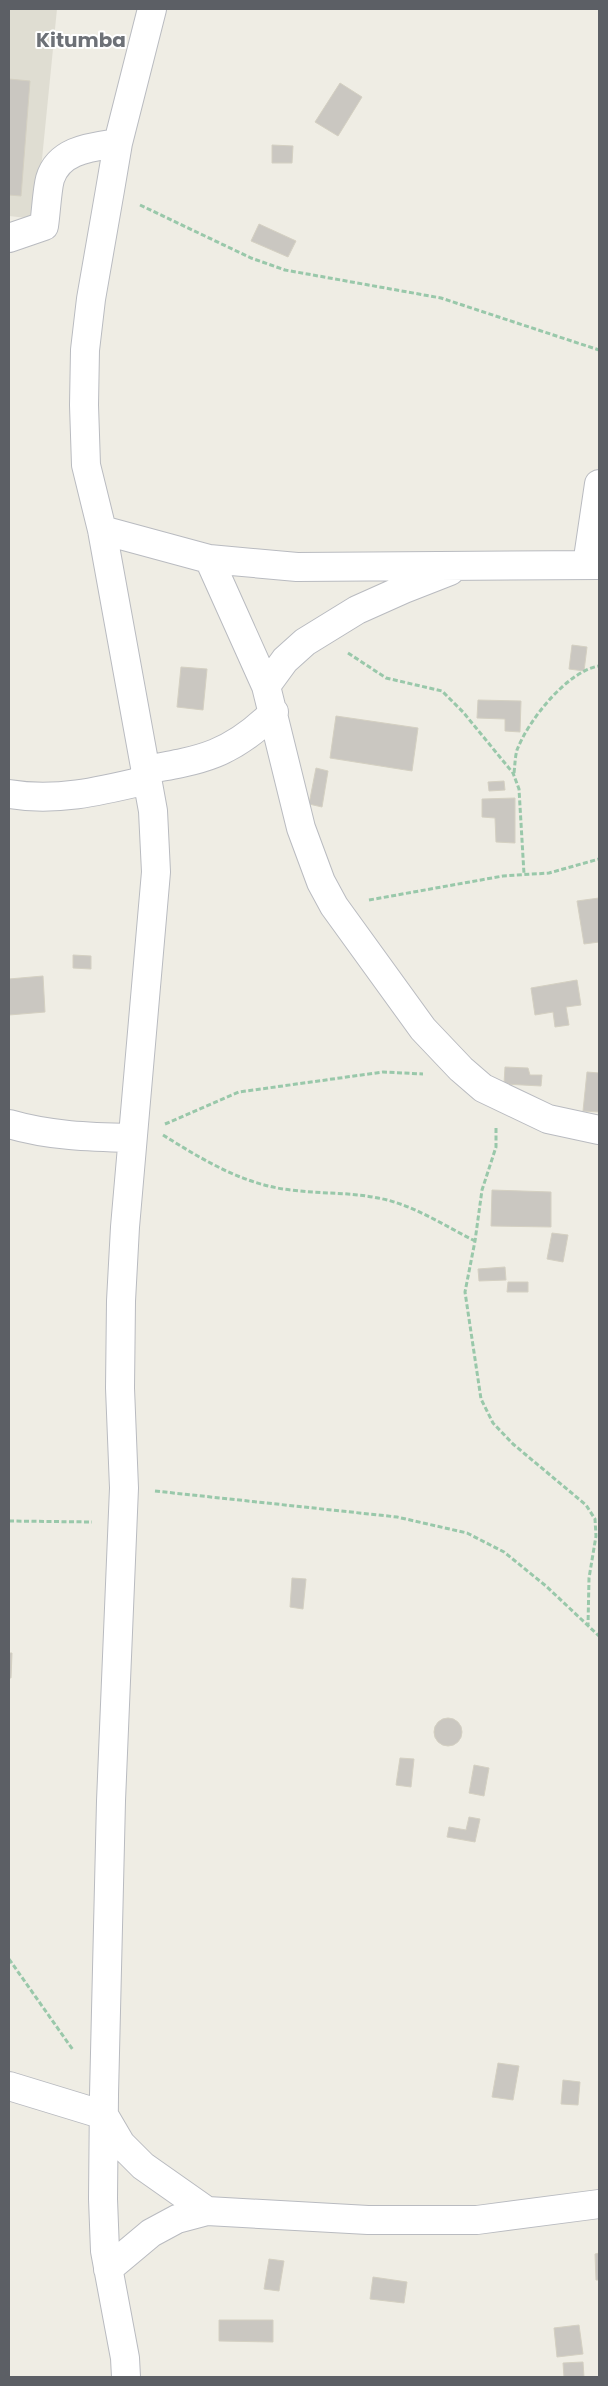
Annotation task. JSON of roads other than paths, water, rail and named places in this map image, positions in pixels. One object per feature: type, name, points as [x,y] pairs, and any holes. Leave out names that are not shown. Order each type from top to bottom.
[{"type":"street","points":[[126,2377],[125,2358],[108,2269],[103,2199],[104,2115],[111,1801],[124,1488],[120,1388],[121,1301],[143,1134],[156,872],[153,811],[102,530],[86,465],[84,405],[85,350],[91,299],[118,143],[152,9]]},
{"type":"street","points":[[9,238],[44,226],[50,179],[69,155],[80,149],[118,143]]},
{"type":"street","points":[[102,530],[209,559],[297,566],[593,565],[599,484]]},
{"type":"street","points":[[209,559],[266,686],[274,712],[301,828],[321,882],[334,906],[423,1029],[461,1069],[483,1088],[548,1119],[599,1130]]},
{"type":"street","points":[[266,686],[285,660],[305,642],[357,610],[404,589],[468,565]]},
{"type":"street","points":[[9,794],[54,798],[84,795],[226,750],[254,732],[274,712]]},
{"type":"street","points":[[9,1124],[39,1133],[68,1136],[143,1134]]},
{"type":"street","points":[[9,2086],[104,2115],[121,2144],[142,2166],[207,2211]]},
{"type":"street","points":[[108,2269],[151,2233],[178,2219],[207,2211],[368,2220],[478,2220],[599,2204]]},
{"type":"district","name":"Kitumba","points":[[81,40]]}]
